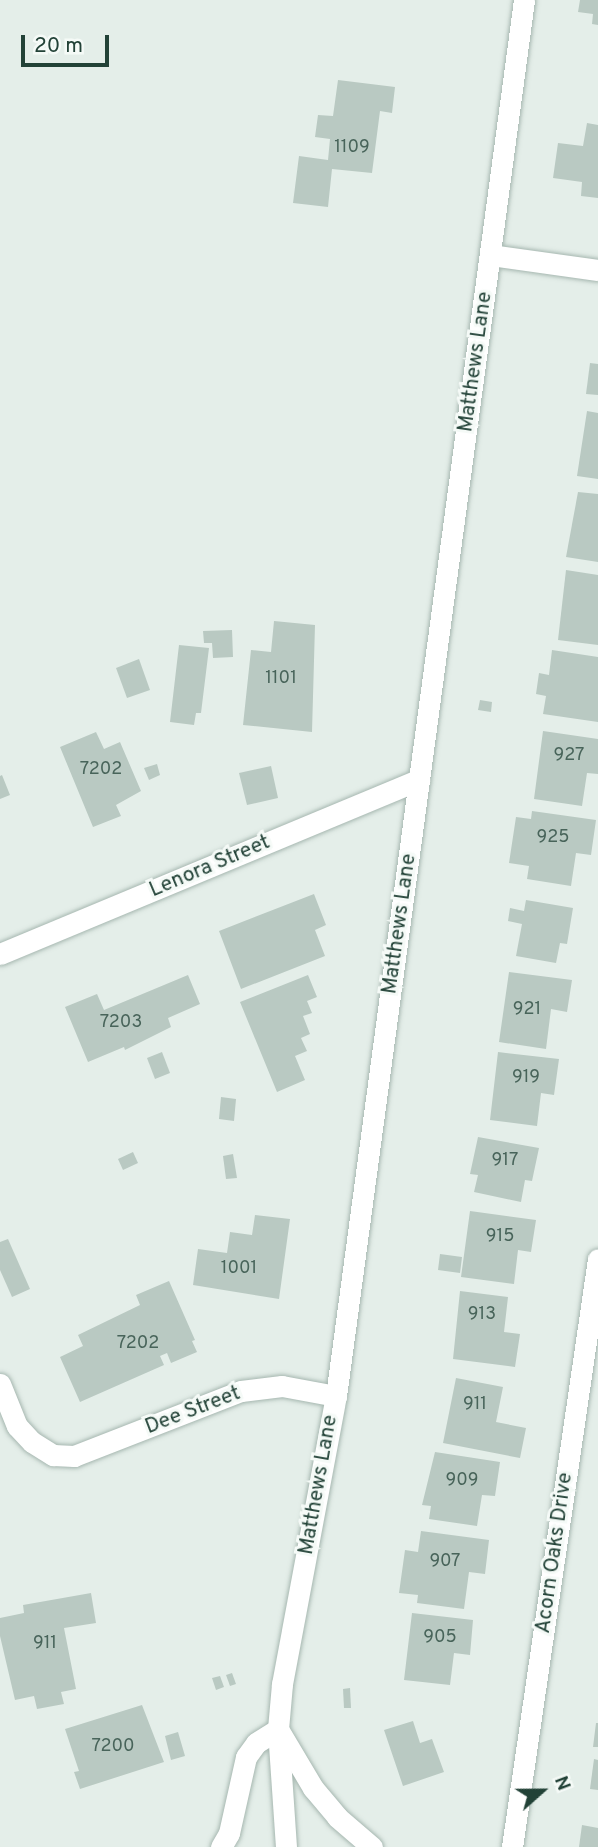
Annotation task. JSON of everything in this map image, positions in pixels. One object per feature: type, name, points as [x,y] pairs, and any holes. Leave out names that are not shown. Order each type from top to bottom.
[{"type":"street","name":"Matthews Lane","points":[[286,1847],[278,1729],[282,1684],[336,1396],[524,0]]},
{"type":"street","points":[[491,254],[598,270]]},
{"type":"street","name":"Lenora Street","points":[[0,954],[419,780]]},
{"type":"street","name":"Acorn Oaks Drive","points":[[512,1847],[598,1259]]},
{"type":"street","name":"Dee Street","points":[[0,1384],[17,1426],[32,1442],[53,1454],[74,1456],[241,1391],[282,1386],[336,1396]]},
{"type":"street","points":[[221,1847],[229,1833],[246,1758],[256,1743],[278,1729],[313,1788],[337,1817],[372,1847]]},
{"type":"building","points":[[580,0],[598,0],[598,25],[592,24],[593,14],[578,12]]},
{"type":"building","points":[[338,80],[395,87],[392,113],[380,111],[372,173],[332,169],[328,207],[293,203],[299,156],[328,160],[330,139],[315,137],[318,115],[333,116]]},
{"type":"building","points":[[587,123],[598,125],[598,198],[581,196],[582,182],[553,178],[558,143],[583,146]]},
{"type":"building","points":[[590,363],[598,364],[598,395],[586,394]]},
{"type":"building","points":[[587,411],[598,413],[598,479],[577,476]]},
{"type":"building","points":[[578,492],[598,494],[598,562],[566,557]]},
{"type":"building","points":[[566,570],[598,575],[598,645],[558,640]]},
{"type":"building","points":[[274,621],[315,625],[312,732],[243,725],[251,650],[271,652]]},
{"type":"building","points":[[232,630],[233,657],[213,658],[212,643],[204,643],[203,631]]},
{"type":"building","points":[[179,645],[209,648],[201,713],[196,713],[194,725],[170,722]]},
{"type":"building","points":[[552,650],[598,657],[598,722],[543,714],[546,696],[536,694],[539,673],[549,675]]},
{"type":"building","points":[[139,659],[150,690],[127,698],[116,668]]},
{"type":"building","points":[[480,700],[492,702],[491,712],[478,710]]},
{"type":"building","points":[[543,731],[598,739],[598,774],[587,773],[582,806],[534,799]]},
{"type":"building","points":[[96,732],[104,749],[120,742],[141,791],[116,805],[121,816],[93,827],[60,747]]},
{"type":"building","points":[[157,764],[160,775],[149,780],[144,768]]},
{"type":"building","points":[[271,766],[278,798],[247,805],[239,773]]},
{"type":"building","points":[[2,775],[10,795],[0,799],[0,776]]},
{"type":"building","points":[[532,811],[596,820],[591,855],[576,853],[571,886],[527,879],[529,866],[509,863],[516,817],[531,819]]},
{"type":"building","points":[[314,894],[326,925],[315,930],[325,956],[241,989],[219,931]]},
{"type":"building","points":[[526,900],[573,908],[567,944],[560,943],[556,963],[516,956],[522,924],[508,921],[510,908],[524,911]]},
{"type":"building","points":[[509,972],[572,980],[567,1012],[551,1009],[546,1049],[499,1042]]},
{"type":"building","points":[[188,975],[200,1004],[168,1018],[171,1027],[125,1050],[124,1047],[88,1062],[65,1007],[97,994],[104,1010]]},
{"type":"building","points":[[308,975],[317,997],[307,1001],[312,1013],[303,1016],[310,1034],[301,1038],[307,1051],[295,1056],[305,1080],[277,1092],[240,1002]]},
{"type":"building","points":[[162,1052],[170,1073],[155,1079],[147,1058]]},
{"type":"building","points":[[498,1052],[559,1059],[554,1095],[541,1093],[537,1126],[490,1120]]},
{"type":"building","points":[[221,1097],[236,1099],[234,1121],[219,1119]]},
{"type":"building","points":[[478,1137],[539,1148],[532,1181],[525,1180],[521,1202],[474,1192],[478,1175],[470,1174]]},
{"type":"building","points":[[133,1152],[138,1163],[123,1170],[118,1159]]},
{"type":"building","points":[[233,1154],[237,1178],[226,1179],[223,1156]]},
{"type":"building","points":[[470,1211],[536,1220],[531,1252],[518,1250],[514,1284],[461,1277]]},
{"type":"building","points":[[255,1215],[290,1219],[279,1299],[193,1285],[198,1249],[227,1253],[230,1232],[252,1235]]},
{"type":"building","points":[[8,1239],[30,1289],[12,1297],[0,1270],[0,1242]]},
{"type":"building","points":[[440,1254],[462,1257],[460,1273],[438,1270]]},
{"type":"building","points":[[169,1281],[195,1340],[192,1341],[197,1352],[171,1363],[167,1353],[160,1356],[164,1365],[80,1402],[60,1357],[83,1346],[78,1335],[140,1305],[136,1295]]},
{"type":"building","points":[[460,1291],[508,1297],[504,1332],[520,1334],[515,1367],[453,1359]]},
{"type":"building","points":[[456,1378],[503,1387],[496,1422],[526,1428],[520,1458],[443,1443]]},
{"type":"building","points":[[435,1452],[500,1462],[495,1496],[482,1495],[477,1526],[429,1519],[431,1506],[422,1505]]},
{"type":"building","points":[[421,1531],[489,1540],[485,1574],[469,1572],[464,1609],[417,1603],[418,1595],[399,1593],[405,1550],[418,1552]]},
{"type":"building","points":[[91,1593],[96,1623],[64,1628],[76,1689],[61,1692],[64,1704],[37,1709],[34,1696],[15,1700],[0,1636],[0,1618],[24,1613],[23,1605]]},
{"type":"building","points":[[412,1613],[473,1620],[470,1655],[454,1653],[450,1685],[404,1680]]},
{"type":"building","points":[[232,1673],[236,1684],[230,1686],[226,1675]]},
{"type":"building","points":[[220,1676],[224,1687],[216,1690],[212,1678]]},
{"type":"building","points":[[350,1688],[351,1708],[344,1708],[343,1689]]},
{"type":"building","points":[[142,1705],[164,1762],[80,1789],[74,1772],[79,1771],[65,1729]]},
{"type":"building","points":[[413,1721],[420,1743],[432,1739],[444,1772],[403,1786],[384,1730]]},
{"type":"building","points":[[596,1723],[598,1747],[593,1747]]},
{"type":"building","points":[[178,1732],[185,1756],[171,1760],[165,1736]]},
{"type":"building","points":[[594,1759],[598,1760],[598,1790],[590,1789]]},
{"type":"building","points":[[582,1825],[598,1828],[598,1847],[579,1847]]}]
